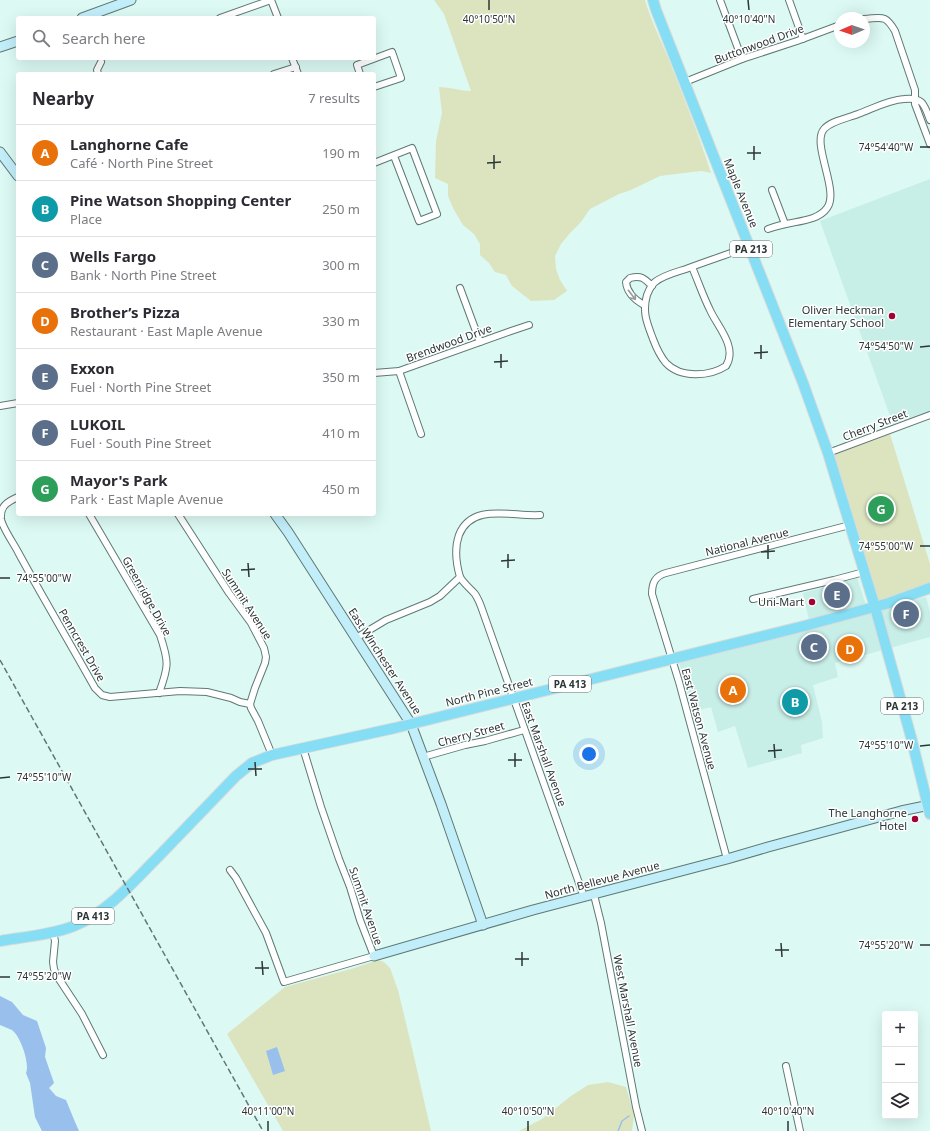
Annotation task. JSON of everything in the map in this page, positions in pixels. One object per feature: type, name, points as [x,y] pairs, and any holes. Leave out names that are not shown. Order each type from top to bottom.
[{"type":"main road","name":"Maple Avenue","points":[[653,0],[803,383],[828,453]]},
{"type":"main road","name":"PA 213","points":[[828,453],[875,607],[929,808]]},
{"type":"main road","name":"PA 413","points":[[875,607],[930,588]]},
{"type":"main road","name":"North Pine Street","points":[[53,932],[76,925],[99,912],[111,903],[232,780],[248,765],[262,758],[411,724],[875,607]]},
{"type":"main road","name":"PA 413","points":[[0,941],[53,932]]},
{"type":"street","points":[[87,16],[131,0]]},
{"type":"street","points":[[226,16],[271,0],[277,16]]},
{"type":"street","points":[[720,0],[742,59]]},
{"type":"street","points":[[789,0],[803,39]]},
{"type":"street","points":[[870,19],[884,18],[890,22],[895,31],[915,90],[915,104],[930,144]]},
{"type":"street","name":"Buttonwood Drive","points":[[685,82],[742,59],[834,27]]},
{"type":"street","points":[[0,47],[16,42]]},
{"type":"street","points":[[376,58],[392,52],[401,78],[376,86]]},
{"type":"street","points":[[293,60],[298,72]]},
{"type":"street","points":[[359,72],[357,65],[370,60]]},
{"type":"street","points":[[98,72],[100,62]]},
{"type":"street","points":[[280,72],[296,66]]},
{"type":"street","points":[[768,229],[806,220],[822,214],[830,204],[829,182],[821,141],[824,129],[833,123],[885,103],[902,99],[916,98],[922,102],[930,120]]},
{"type":"street","points":[[376,162],[412,148],[437,214],[419,221],[394,156]]},
{"type":"street","points":[[0,152],[16,173]]},
{"type":"street","points":[[772,190],[785,224]]},
{"type":"street","points":[[692,267],[710,309],[725,336],[730,356],[726,366],[716,371],[698,374],[684,373],[671,367],[666,362],[655,344],[644,314],[644,305],[648,291],[659,280],[692,267],[750,246]]},
{"type":"street","points":[[644,305],[632,297],[626,282],[630,278],[640,277],[644,278],[652,286]]},
{"type":"street","points":[[460,288],[480,342]]},
{"type":"street","name":"Brendwood Drive","points":[[376,373],[399,371],[529,325]]},
{"type":"street","points":[[399,371],[421,434]]},
{"type":"street","points":[[0,406],[16,403]]},
{"type":"street","name":"Cherry Street","points":[[828,453],[929,418]]},
{"type":"street","name":"Penncrest Drive","points":[[16,498],[11,500],[1,510],[2,522],[95,688],[102,695],[110,697],[187,691],[208,692],[250,704]]},
{"type":"street","points":[[356,638],[386,620],[430,602],[440,596],[460,577],[457,568],[456,549],[461,532],[469,520],[483,514],[540,515]]},
{"type":"street","name":"Greenridge Drive","points":[[90,516],[160,636],[167,662],[165,675],[159,693]]},
{"type":"street","name":"Summit Avenue","points":[[179,516],[229,593],[251,623],[264,648],[266,657],[265,663],[250,704]]},
{"type":"street","name":"East Winchester Avenue","points":[[276,516],[411,724],[441,804],[482,925]]},
{"type":"street","name":"National Avenue","points":[[653,584],[655,579],[666,573],[850,525]]},
{"type":"street","points":[[753,599],[864,572]]},
{"type":"street","name":"East Marshall Avenue","points":[[460,577],[463,582],[474,592],[477,598],[584,897]]},
{"type":"street","name":"East Watson Avenue","points":[[653,584],[652,594],[673,658],[727,859]]},
{"type":"street","points":[[250,704],[272,755]]},
{"type":"street","name":"Cherry Street","points":[[423,757],[524,730]]},
{"type":"street","name":"Summit Avenue","points":[[303,748],[320,807],[374,956]]},
{"type":"street","name":"North Bellevue Avenue","points":[[230,870],[240,885],[266,933],[284,982],[482,925],[727,859],[768,846],[904,810],[929,808]]},
{"type":"street","name":"West Marshall Avenue","points":[[594,895],[642,1131]]},
{"type":"street","points":[[53,932],[55,941],[53,962],[54,969],[82,1014],[104,1056]]},
{"type":"street","points":[[786,1066],[800,1131]]},
{"type":"shaded area","name":"Oliver Heckman Elementary School","points":[[930,179],[930,411],[893,424],[820,221]]},
{"type":"shaded area","points":[[857,578],[869,614],[926,597],[930,612],[930,637],[835,663],[838,677],[813,685],[822,722],[823,738],[801,745],[802,753],[748,768],[735,726],[718,732],[711,707],[692,712],[679,662],[811,629],[803,593]]},
{"type":"green space","points":[[434,0],[645,0],[691,116],[711,173],[702,171],[660,176],[619,194],[590,209],[581,222],[561,244],[555,256],[556,269],[560,280],[567,291],[554,300],[531,301],[512,286],[506,275],[495,272],[489,263],[480,255],[480,244],[474,234],[463,225],[453,208],[448,196],[448,184],[435,178],[436,141],[442,113],[439,87],[471,91],[444,14]]},
{"type":"green space","points":[[890,434],[930,564],[930,583],[880,601],[877,600],[833,455]]},
{"type":"green space","points":[[378,960],[384,962],[390,968],[398,990],[431,1131],[283,1131],[227,1034],[285,987]]},
{"type":"green space","points":[[608,1082],[626,1087],[634,1115],[632,1131],[519,1131],[542,1119],[571,1096],[588,1085]]},
{"type":"water","points":[[0,996],[12,1002],[23,1015],[37,1021],[46,1048],[45,1057],[54,1083],[49,1088],[56,1096],[66,1100],[79,1131],[42,1131],[35,1117],[30,1083],[26,1073],[26,1057],[19,1038],[12,1030],[0,1025]]},
{"type":"water","points":[[277,1047],[285,1071],[273,1075],[266,1051]]},
{"type":"waterway","points":[[618,1131],[622,1121],[629,1116]]},
{"type":"railway","points":[[0,660],[263,1131]]},
{"type":"place","name":"Oliver Heckman Elementary School","points":[[892,316]]},
{"type":"place","name":"Mayor's Park","points":[[881,509]]},
{"type":"place","name":"Exxon","points":[[837,595]]},
{"type":"place","name":"Uni-Mart","points":[[812,602]]},
{"type":"place","name":"LUKOIL","points":[[906,614]]},
{"type":"place","name":"Wells Fargo","points":[[814,647]]},
{"type":"place","name":"Brother’s Pizza","points":[[850,649]]},
{"type":"place","name":"Langhorne Cafe","points":[[733,690]]},
{"type":"place","name":"Pine Watson Shopping Center","points":[[795,702]]},
{"type":"place","name":"The Langhorne Hotel","points":[[915,819]]}]
